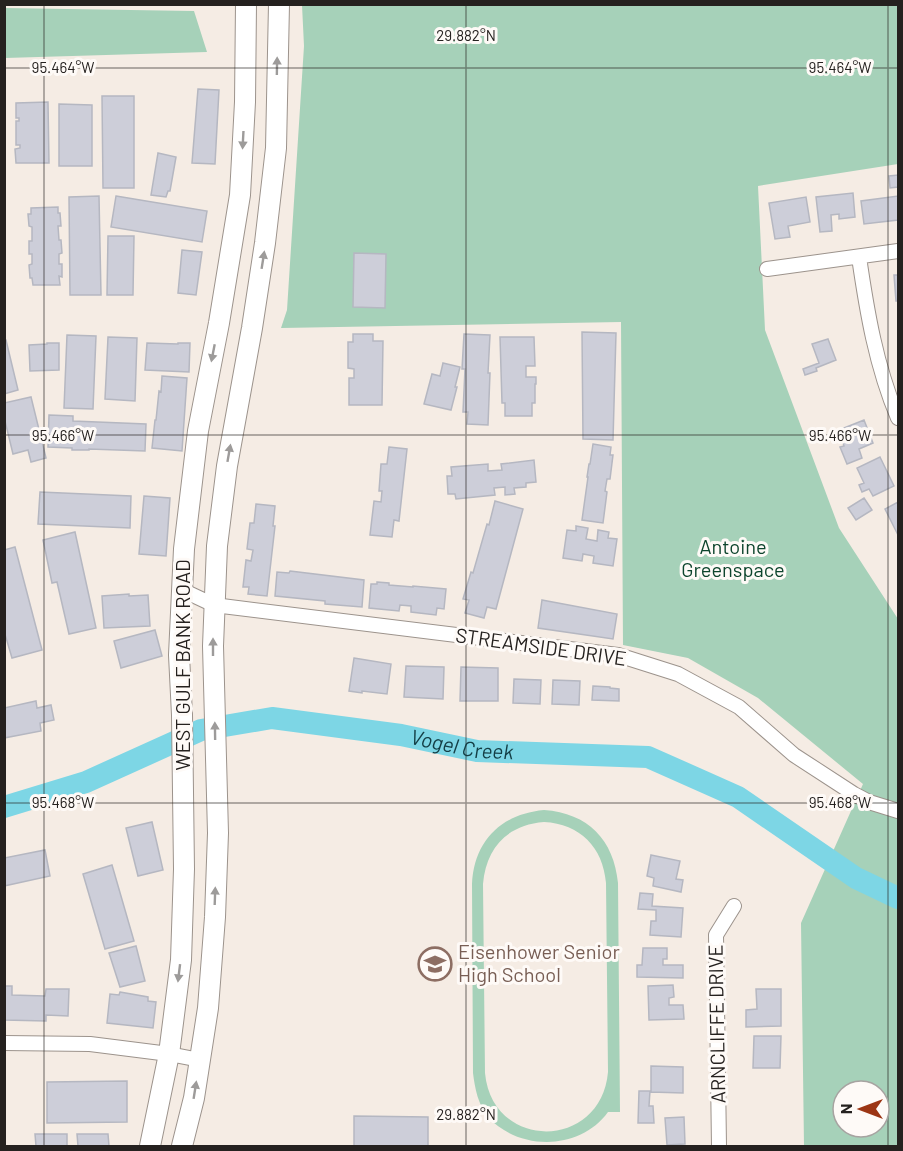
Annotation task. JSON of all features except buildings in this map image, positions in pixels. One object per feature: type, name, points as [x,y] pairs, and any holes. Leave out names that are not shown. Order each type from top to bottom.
[{"type":"main road","points":[[246,11],[278,10]]},
{"type":"main road","name":"WEST GULF BANK ROAD","points":[[182,1146],[194,1098],[208,1008],[212,951],[217,817],[214,605],[217,546],[227,466],[266,243],[276,148],[278,10]]},
{"type":"main road","name":"WEST GULF BANK ROAD","points":[[150,1146],[169,1054],[181,960],[184,869],[179,655],[184,549],[198,431],[240,195],[245,102],[246,11]]},
{"type":"main road","points":[[219,323],[252,328]]},
{"type":"main road","points":[[183,816],[217,817]]},
{"type":"street","points":[[767,269],[898,251]]},
{"type":"street","points":[[859,257],[873,342],[882,377],[898,418]]},
{"type":"street","name":"STREAMSIDE DRIVE","points":[[182,590],[214,605],[618,655],[678,674],[740,707],[794,755],[844,788],[869,802],[898,811]]},
{"type":"street","name":"ARNCLIFFE DRIVE","points":[[719,1146],[716,935],[734,906]]},
{"type":"street","points":[[4,1043],[90,1044],[200,1060]]},
{"type":"green space","name":"Antoine Greenspace","points":[[302,5],[898,5],[898,164],[758,186],[765,330],[839,528],[898,619],[898,1146],[804,1146],[801,923],[863,784],[758,698],[688,658],[623,645],[621,322],[281,328],[287,310],[304,46]]},
{"type":"green space","points":[[4,8],[194,11],[207,52],[5,58]]},
{"type":"green space","points":[[544,810],[560,812],[586,823],[596,832],[611,854],[618,883],[620,1112],[608,1112],[596,1125],[582,1134],[566,1140],[549,1142],[532,1141],[516,1136],[501,1128],[488,1117],[478,1096],[473,1073],[472,884],[474,869],[484,843],[493,832],[515,817]],"holes":[[[544,822],[568,827],[587,840],[595,848],[604,870],[608,1072],[601,1098],[587,1116],[568,1128],[546,1131],[525,1128],[506,1117],[492,1099],[485,1073],[483,884],[485,871],[494,849],[509,833],[531,824]]]},
{"type":"waterway","name":"Vogel Creek","points":[[4,807],[86,782],[201,730],[272,718],[401,735],[477,751],[648,757],[738,797],[856,878],[898,898]]},
{"type":"place","name":"Eisenhower Senior High School","points":[[435,964]]}]
